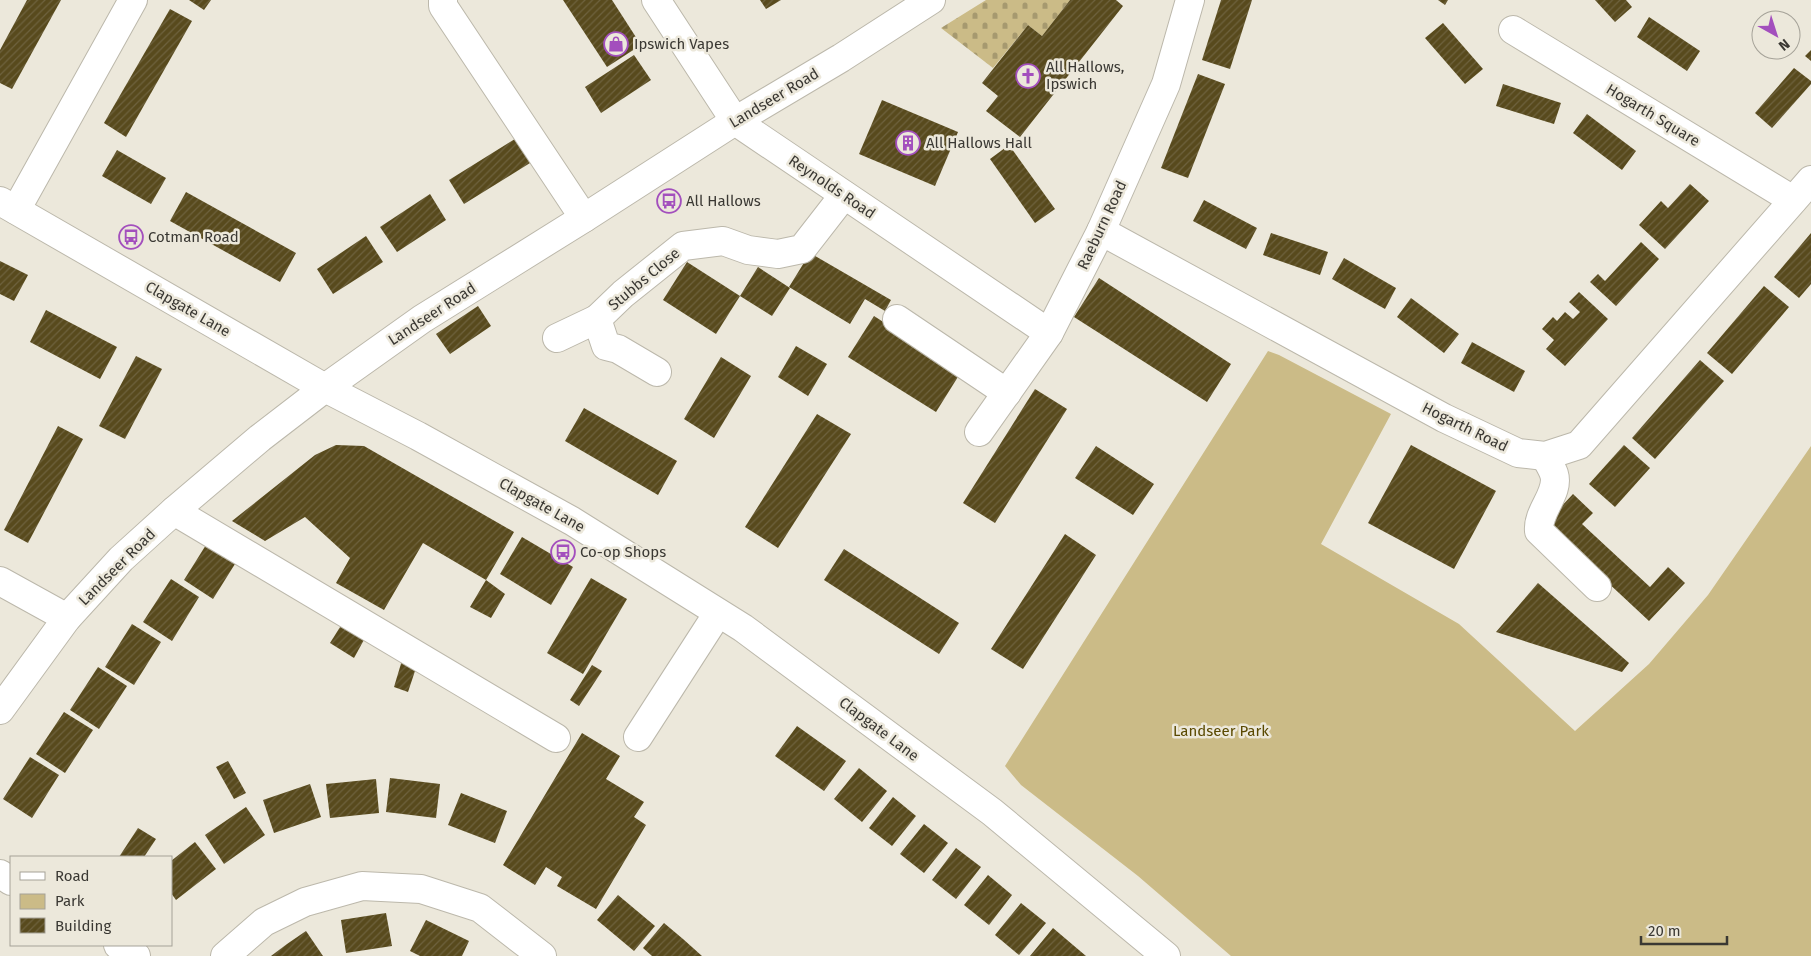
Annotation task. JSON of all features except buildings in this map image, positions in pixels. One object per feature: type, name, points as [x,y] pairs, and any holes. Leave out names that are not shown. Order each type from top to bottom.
[{"type":"street","points":[[8,206],[133,0]]},
{"type":"street","points":[[443,0],[443,6],[584,218]]},
{"type":"street","name":"Reynolds Road","points":[[656,0],[735,121],[1049,333]]},
{"type":"street","name":"Landseer Road","points":[[0,710],[67,618],[121,560],[174,511],[260,438],[422,318],[584,218],[735,121],[841,58],[931,0]]},
{"type":"street","name":"Raeburn Road","points":[[979,432],[1049,333],[1101,231],[1166,84],[1190,0]]},
{"type":"street","name":"Hogarth Square","points":[[1512,30],[1793,200]]},
{"type":"street","name":"Hogarth Road","points":[[1101,231],[1444,418],[1518,453],[1545,456],[1579,445],[1811,180]]},
{"type":"street","name":"Stubbs Close","points":[[557,338],[597,319],[623,294],[683,246],[724,241],[748,250],[778,254],[802,249],[844,196]]},
{"type":"street","name":"Clapgate Lane","points":[[8,206],[326,388],[418,436],[572,521],[743,628],[992,812],[1166,956]]},
{"type":"street","name":"Stubbs Close","points":[[597,319],[606,346],[618,349],[657,372]]},
{"type":"street","points":[[896,319],[1007,392]]},
{"type":"street","points":[[1545,456],[1555,476],[1553,491],[1538,522],[1539,531],[1598,587]]},
{"type":"street","points":[[174,511],[556,738]]},
{"type":"street","points":[[0,582],[67,618]]},
{"type":"street","points":[[638,737],[718,612]]},
{"type":"street","points":[[225,956],[264,922],[305,902],[362,886],[421,889],[480,908],[542,956]]},
{"type":"street","points":[[120,946],[136,956]]},
{"type":"green space","points":[[986,0],[1070,0],[1042,36],[1028,25],[993,68],[941,28]]},
{"type":"green space","name":"Landseer Park","points":[[1268,351],[1391,414],[1321,544],[1459,624],[1575,731],[1649,664],[1708,595],[1811,446],[1811,956],[1231,956],[1138,876],[1021,785],[1005,766]]},
{"type":"place","name":"Ipswich Vapes","points":[[616,44]]},
{"type":"place","name":"All Hallows, Ipswich","points":[[1028,76]]},
{"type":"place","name":"All Hallows Hall","points":[[908,143]]},
{"type":"place","name":"All Hallows","points":[[669,201]]},
{"type":"place","name":"Cotman Road","points":[[131,237]]},
{"type":"place","name":"Co-op Shops","points":[[563,552]]}]
